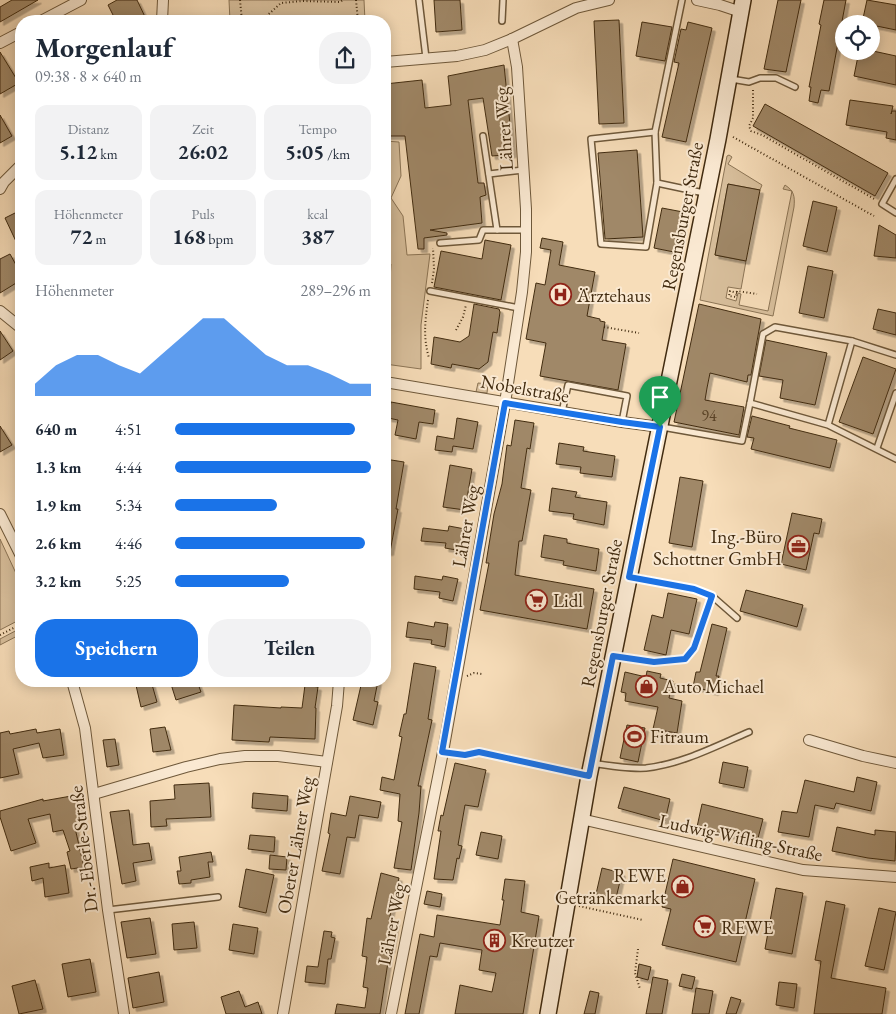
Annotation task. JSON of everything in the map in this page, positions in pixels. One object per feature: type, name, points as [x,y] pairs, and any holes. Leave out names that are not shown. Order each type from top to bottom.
[{"type":"main road","name":"Regensburger Straße","points":[[548,1014],[581,819],[742,6]]},
{"type":"street","points":[[162,0],[162,15]]},
{"type":"street","points":[[391,62],[457,56],[485,50],[576,8],[609,0]]},
{"type":"street","points":[[696,0],[742,6]]},
{"type":"street","points":[[51,15],[75,1]]},
{"type":"street","points":[[0,43],[15,35]]},
{"type":"street","name":"Lährer Weg","points":[[391,1014],[442,752],[505,403],[526,252],[517,67],[512,39]]},
{"type":"street","points":[[0,189],[15,171]]},
{"type":"street","points":[[0,311],[15,323]]},
{"type":"street","name":"Nobelstraße","points":[[391,383],[660,427]]},
{"type":"street","points":[[0,514],[15,542]]},
{"type":"street","name":"Dr.-Eberle-Straße","points":[[74,687],[85,728],[108,910],[124,1014]]},
{"type":"street","name":"Oberer Lährer Weg","points":[[283,1014],[337,706],[339,687]]},
{"type":"street","points":[[808,740],[863,756],[896,763]]},
{"type":"street","points":[[94,794],[220,759],[245,756],[278,756],[327,762]]},
{"type":"street","name":"Ludwig-Wifling-Straße","points":[[581,819],[802,870],[896,877]]},
{"type":"lane","points":[[419,0],[426,59]]},
{"type":"lane","points":[[502,21],[503,0]]},
{"type":"lane","points":[[654,132],[591,139],[601,244],[646,247],[657,183],[654,132],[682,0]]},
{"type":"lane","points":[[728,79],[748,82],[760,78],[776,78],[796,87]]},
{"type":"lane","points":[[483,136],[497,230]]},
{"type":"lane","points":[[489,174],[523,170]]},
{"type":"lane","points":[[896,179],[882,204],[896,213]]},
{"type":"lane","points":[[657,183],[706,194]]},
{"type":"lane","points":[[440,243],[480,240],[483,230],[526,230]]},
{"type":"lane","points":[[430,291],[519,308]]},
{"type":"lane","points":[[660,427],[742,441],[763,334],[775,327],[852,341],[896,355]]},
{"type":"lane","points":[[828,425],[852,341]]},
{"type":"lane","points":[[562,412],[568,385],[627,396],[622,422]]},
{"type":"lane","points":[[877,448],[896,393]]},
{"type":"lane","points":[[750,403],[828,425],[896,458]]},
{"type":"lane","points":[[629,577],[684,587],[712,596],[737,618]]},
{"type":"lane","points":[[613,656],[654,662],[685,659],[694,648],[712,596]]},
{"type":"lane","points":[[591,770],[660,765],[690,757],[749,732]]},
{"type":"lane","points":[[108,910],[218,898]]},
{"type":"path","points":[[240,0],[241,15]]},
{"type":"path","points":[[268,15],[281,3],[302,1],[340,2],[343,0]]},
{"type":"path","points":[[356,0],[357,15]]},
{"type":"path","points":[[753,90],[753,118],[749,126],[751,131],[762,135],[882,204]]},
{"type":"path","points":[[727,134],[874,216]]},
{"type":"path","points":[[429,358],[424,341],[434,269],[433,248]]},
{"type":"path","points":[[737,292],[737,290],[757,294]]},
{"type":"path","points":[[456,330],[464,317],[467,298]]},
{"type":"path","points":[[604,327],[639,333]]},
{"type":"path","points":[[0,635],[15,627]]},
{"type":"path","points":[[442,752],[465,755],[479,752],[591,770]]},
{"type":"path","points":[[566,902],[643,920]]},
{"type":"path","points":[[638,949],[635,973],[640,989]]},
{"type":"shaded area","points":[[229,0],[364,0],[365,15],[230,15]]},
{"type":"shaded area","points":[[391,141],[399,142],[401,176],[391,198]]},
{"type":"shaded area","points":[[727,156],[732,157],[728,164],[762,185],[760,190],[728,184],[715,255],[746,261],[741,289],[728,287],[726,298],[736,301],[738,293],[741,294],[739,305],[768,311],[792,191],[793,194],[794,207],[773,316],[700,300]]},
{"type":"shaded area","points":[[785,185],[788,187],[791,191],[783,189]]},
{"type":"shaded area","points":[[391,198],[403,216],[407,255],[430,254],[421,325],[421,369],[391,365]]},
{"type":"shaded area","points":[[478,383],[488,384],[487,393],[476,392]]},
{"type":"shaded area","points":[[0,539],[15,571],[15,622],[0,630]]},
{"type":"shaded area","points":[[15,631],[15,637],[0,645],[0,639]]},
{"type":"building","points":[[12,0],[38,0],[0,22],[0,7]]},
{"type":"building","points":[[117,0],[137,0],[144,15],[113,15],[108,5]]},
{"type":"building","points":[[434,0],[460,0],[462,30],[436,32]]},
{"type":"building","points":[[778,0],[801,0],[786,72],[764,69]]},
{"type":"building","points":[[824,0],[846,0],[843,15],[835,15],[835,59],[829,91],[821,90],[818,103],[809,101],[811,87],[809,87],[821,25],[819,24]]},
{"type":"building","points":[[867,0],[896,5],[896,30],[880,27],[880,15],[864,15]]},
{"type":"building","points":[[619,20],[624,123],[599,124],[594,21]]},
{"type":"building","points":[[642,22],[672,27],[665,61],[636,56]]},
{"type":"building","points":[[688,22],[712,28],[686,142],[662,137],[679,63],[674,62],[681,29],[686,30]]},
{"type":"building","points":[[0,52],[15,76],[15,85],[0,94]]},
{"type":"building","points":[[880,53],[896,56],[896,85],[854,76],[857,60],[880,60]]},
{"type":"building","points":[[504,65],[513,154],[492,156],[483,98],[468,100],[478,183],[484,183],[486,195],[480,197],[482,223],[430,230],[447,233],[447,235],[424,238],[424,249],[418,249],[405,136],[391,136],[391,83],[422,80],[425,108],[451,105],[448,76]]},
{"type":"building","points":[[850,100],[893,106],[891,114],[892,111],[896,111],[896,140],[886,138],[887,132],[846,125]]},
{"type":"building","points":[[765,104],[888,173],[875,196],[753,126]]},
{"type":"building","points":[[0,115],[12,136],[0,143]]},
{"type":"building","points":[[637,150],[643,237],[605,239],[598,153]]},
{"type":"building","points":[[728,184],[760,190],[746,261],[715,255]]},
{"type":"building","points":[[813,201],[837,207],[827,252],[803,246]]},
{"type":"building","points":[[662,208],[683,212],[674,252],[654,248]]},
{"type":"building","points":[[15,213],[15,239],[5,218]]},
{"type":"building","points":[[879,225],[896,235],[896,258],[874,256]]},
{"type":"building","points":[[542,238],[563,242],[559,265],[595,272],[587,316],[605,322],[602,340],[626,344],[618,390],[540,376],[546,343],[526,339],[536,283],[545,285],[551,250],[540,248]]},
{"type":"building","points":[[485,240],[511,245],[501,300],[434,287],[441,251],[482,259]]},
{"type":"building","points":[[10,254],[15,263],[15,284],[0,293],[0,259]]},
{"type":"building","points":[[808,266],[833,271],[824,318],[799,313]]},
{"type":"building","points":[[474,304],[499,309],[500,312],[497,333],[493,332],[488,362],[479,369],[452,364],[451,368],[431,364],[434,337],[460,342],[469,336]]},
{"type":"building","points":[[699,304],[761,319],[751,375],[748,375],[747,382],[710,373],[707,388],[705,400],[744,407],[739,435],[674,422]]},
{"type":"building","points":[[878,309],[896,313],[896,335],[873,329]]},
{"type":"building","points":[[0,331],[13,351],[0,360]]},
{"type":"building","points":[[766,340],[827,353],[815,405],[780,398],[783,380],[759,376]]},
{"type":"building","points":[[863,357],[896,369],[873,434],[839,422]]},
{"type":"building","points":[[391,402],[435,410],[433,424],[419,422],[416,439],[395,435],[398,420],[391,419]]},
{"type":"building","points":[[752,416],[837,440],[830,468],[751,449],[754,438],[747,437]]},
{"type":"building","points":[[457,418],[478,422],[473,449],[453,446],[452,452],[435,450],[437,436],[454,439]]},
{"type":"building","points":[[515,420],[534,423],[530,449],[527,448],[521,488],[531,490],[522,541],[519,541],[515,575],[594,589],[587,629],[480,610],[489,563],[486,563],[494,514],[502,484],[507,445],[511,446]]},
{"type":"building","points":[[0,426],[12,445],[0,452]]},
{"type":"building","points":[[559,443],[584,447],[583,451],[615,456],[612,477],[580,473],[581,467],[556,464]]},
{"type":"building","points":[[391,460],[404,462],[396,509],[398,509],[391,547]]},
{"type":"building","points":[[450,465],[472,469],[465,510],[443,507]]},
{"type":"building","points":[[680,477],[703,481],[692,547],[669,543]]},
{"type":"building","points":[[552,488],[577,492],[575,497],[607,502],[604,525],[573,519],[574,514],[549,511]]},
{"type":"building","points":[[792,513],[822,519],[819,534],[814,533],[806,570],[781,564]]},
{"type":"building","points":[[449,526],[465,529],[462,551],[445,548],[446,543],[421,541],[423,528],[448,531]]},
{"type":"building","points":[[544,535],[567,539],[567,543],[599,549],[596,571],[563,565],[564,561],[541,557]]},
{"type":"building","points":[[415,576],[442,580],[443,576],[458,579],[453,601],[439,598],[440,592],[414,589]]},
{"type":"building","points":[[746,590],[803,605],[797,627],[740,611]]},
{"type":"building","points":[[668,593],[697,599],[689,634],[671,630],[666,655],[644,650],[652,615],[663,618]]},
{"type":"building","points":[[408,622],[434,627],[435,622],[448,624],[445,647],[431,644],[432,640],[406,637]]},
{"type":"building","points":[[712,624],[727,628],[716,676],[719,676],[715,692],[693,687],[696,672],[700,672]]},
{"type":"building","points":[[414,663],[436,667],[428,719],[432,720],[418,786],[421,786],[419,813],[411,870],[394,868],[402,822],[398,821],[400,794],[380,790],[382,777],[394,780],[402,737],[399,736],[404,714],[406,714]]},
{"type":"building","points":[[647,671],[661,674],[660,678],[673,681],[669,698],[682,701],[677,733],[653,729],[658,707],[625,701],[626,693],[621,692],[625,672],[646,677]]},
{"type":"building","points":[[136,687],[153,687],[157,702],[141,707]]},
{"type":"building","points":[[172,687],[199,687],[201,692],[176,700]]},
{"type":"building","points":[[305,687],[318,687],[315,708],[315,739],[270,737],[269,742],[232,740],[234,705],[302,708]]},
{"type":"building","points":[[361,687],[377,687],[374,701],[378,702],[373,725],[353,720]]},
{"type":"building","points":[[627,725],[645,728],[638,762],[620,758]]},
{"type":"building","points":[[165,727],[171,750],[153,752],[150,729]]},
{"type":"building","points":[[36,729],[37,733],[60,729],[64,755],[43,758],[39,743],[13,749],[19,774],[0,778],[0,733],[9,731],[10,734]]},
{"type":"building","points":[[115,739],[119,765],[107,767],[103,740]]},
{"type":"building","points":[[723,762],[748,767],[744,788],[719,783]]},
{"type":"building","points":[[455,763],[486,770],[478,807],[465,805],[458,845],[462,846],[459,859],[457,858],[453,880],[434,879],[441,831],[438,831]]},
{"type":"building","points":[[857,777],[877,782],[871,811],[836,803],[834,809],[815,805],[809,837],[778,832],[782,811],[797,813],[805,780],[854,792]]},
{"type":"building","points":[[209,783],[211,817],[166,819],[167,826],[151,827],[150,801],[175,799],[174,785]]},
{"type":"building","points":[[624,787],[670,799],[665,821],[618,808]]},
{"type":"building","points":[[253,793],[288,796],[287,811],[252,808]]},
{"type":"building","points":[[77,795],[82,827],[75,828],[84,867],[71,869],[67,852],[70,851],[63,830],[53,832],[50,814],[28,819],[36,843],[11,851],[0,817],[0,811],[43,799],[43,801]]},
{"type":"building","points":[[350,796],[381,802],[378,818],[359,815],[355,838],[347,837],[340,874],[322,871],[330,834],[328,833],[331,813],[346,816]]},
{"type":"building","points":[[702,804],[763,819],[757,842],[697,827]]},
{"type":"building","points":[[129,810],[133,845],[149,843],[152,860],[133,863],[136,881],[122,884],[110,812]]},
{"type":"building","points":[[837,827],[875,835],[875,830],[896,832],[895,861],[832,851]]},
{"type":"building","points":[[481,832],[502,836],[498,859],[476,855]]},
{"type":"building","points":[[250,835],[275,837],[274,852],[248,849]]},
{"type":"building","points":[[211,852],[213,862],[208,862],[210,877],[191,880],[191,883],[179,884],[177,871],[181,871],[179,857]]},
{"type":"building","points":[[270,855],[287,857],[286,870],[269,869]]},
{"type":"building","name":"REWE","points":[[673,859],[755,879],[736,962],[662,945],[671,909],[662,907]]},
{"type":"building","points":[[49,863],[49,868],[65,865],[69,893],[45,897],[43,878],[32,881],[30,867]]},
{"type":"building","points":[[602,868],[622,873],[616,898],[596,894]]},
{"type":"building","points":[[246,869],[274,875],[266,913],[239,907]]},
{"type":"building","points":[[381,873],[399,878],[389,920],[396,921],[380,1014],[335,1014],[337,1004],[365,1008],[368,988],[363,987],[367,957],[362,956],[367,918],[371,919]]},
{"type":"building","points":[[505,879],[525,881],[521,912],[539,916],[523,1014],[455,1014],[460,985],[492,992],[496,973],[479,970],[482,950],[440,943],[437,957],[430,956],[419,1014],[405,1014],[420,934],[434,937],[437,915],[500,925]]},
{"type":"building","points":[[776,888],[803,893],[792,954],[765,949]]},
{"type":"building","points":[[427,891],[442,894],[440,907],[424,904]]},
{"type":"building","points":[[826,901],[845,905],[831,978],[886,988],[882,1014],[814,1014],[821,961],[815,960]]},
{"type":"building","points":[[879,908],[896,912],[884,970],[865,966]]},
{"type":"building","points":[[150,918],[156,954],[127,958],[121,922]]},
{"type":"building","points":[[194,922],[197,948],[174,950],[172,924]]},
{"type":"building","points":[[233,924],[258,928],[254,954],[229,950]]},
{"type":"building","points":[[324,931],[332,932],[331,937],[335,938],[331,959],[328,959],[325,984],[305,982],[307,966],[318,967]]},
{"type":"building","points":[[90,959],[96,992],[68,997],[62,964]]},
{"type":"building","points":[[639,964],[651,967],[648,980],[637,977]]},
{"type":"building","points":[[159,972],[164,1002],[133,1008],[128,978]]},
{"type":"building","points":[[682,974],[695,977],[692,989],[679,986]]},
{"type":"building","points":[[653,977],[668,980],[662,1014],[646,1014]]},
{"type":"building","points":[[35,980],[43,1009],[19,1014],[12,986]]},
{"type":"building","points":[[779,982],[797,984],[794,1008],[776,1005]]},
{"type":"building","points":[[696,988],[713,991],[709,1014],[692,1014]]},
{"type":"building","points":[[239,991],[245,1007],[258,1002],[262,1014],[226,1014],[221,997]]},
{"type":"building","points":[[590,991],[599,993],[595,1014],[584,1014]]},
{"type":"building","points":[[731,997],[741,1000],[736,1014],[726,1014]]},
{"type":"place","name":"Ärztehaus","points":[[561,295]]},
{"type":"place","name":"Ing.-Büro Schottner GmbH","points":[[798,547]]},
{"type":"place","name":"Lidl","points":[[537,600]]},
{"type":"place","name":"Auto Michael","points":[[647,686]]},
{"type":"place","name":"Fitraum","points":[[634,736]]},
{"type":"place","name":"REWE Getränkemarkt","points":[[682,886]]},
{"type":"place","name":"REWE","points":[[705,927]]},
{"type":"place","name":"Kreutzer","points":[[495,940]]},
{"type":"route","points":[[505,403],[660,427],[629,577],[694,589],[712,596],[694,648],[685,659],[654,662],[613,656],[589,776],[479,752],[465,755],[442,752],[505,403]]}]
